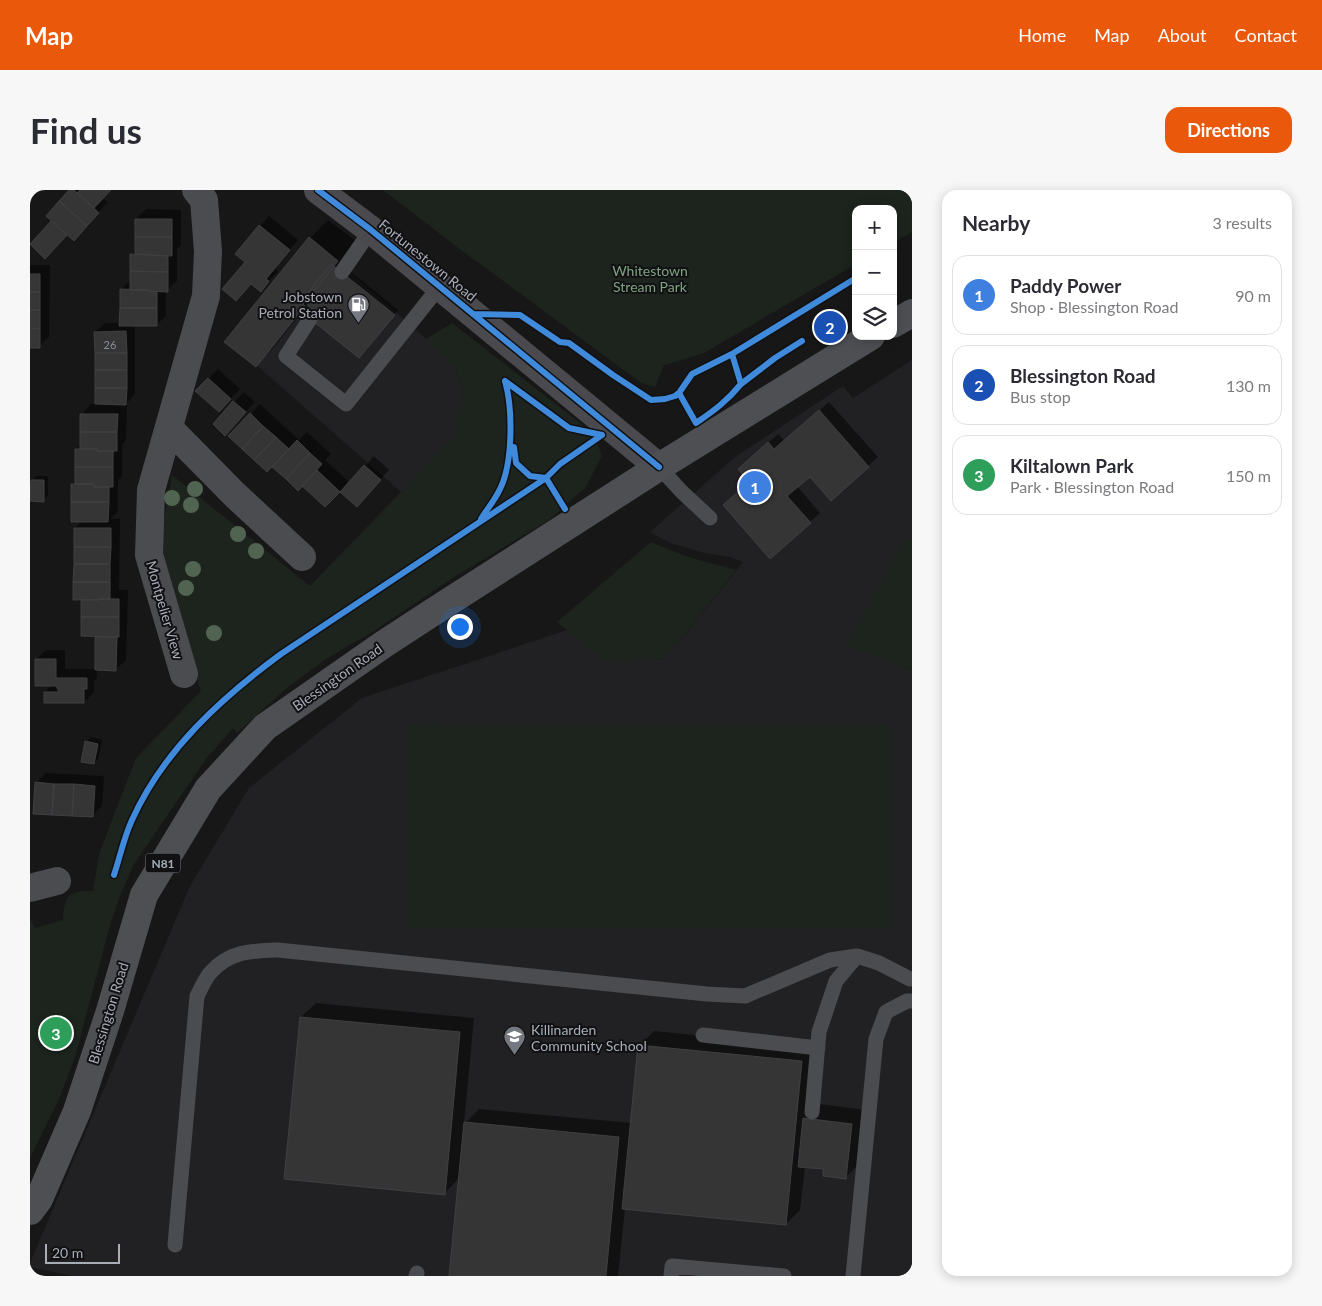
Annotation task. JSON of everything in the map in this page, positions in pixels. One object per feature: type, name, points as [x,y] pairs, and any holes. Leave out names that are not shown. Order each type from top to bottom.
[{"type":"main road","points":[[897,322],[912,313]]},
{"type":"main road","name":"Blessington Road","points":[[30,1211],[39,1200],[77,1111],[110,1011],[144,895],[208,789],[265,727],[384,644],[659,466],[864,340]]},
{"type":"street","name":"Fortunestown Road","points":[[318,190],[371,230],[659,466]]},
{"type":"street","name":"Montpelier View","points":[[184,674],[148,555],[151,490],[206,296],[208,251],[205,193]]},
{"type":"street","points":[[168,428],[235,495],[302,557]]},
{"type":"street","points":[[30,888],[57,881]]},
{"type":"lane","points":[[342,272],[371,230]]},
{"type":"lane","points":[[310,319],[286,356],[346,404],[440,286]]},
{"type":"lane","points":[[659,466],[682,492],[710,518]]},
{"type":"lane","points":[[174,1245],[197,996],[210,973],[228,957],[250,951],[278,950],[707,994],[745,996],[830,960],[857,956],[911,971],[910,1001],[886,1012],[876,1039],[853,1276]]},
{"type":"lane","points":[[812,1112],[819,1032],[836,981],[857,956]]},
{"type":"lane","points":[[702,1035],[818,1048]]},
{"type":"lane","points":[[671,1276],[672,1266],[784,1276]]},
{"type":"shaded area","points":[[311,237],[426,339],[456,369],[463,392],[453,439],[401,492],[229,341]]},
{"type":"shaded area","name":"Killinarden Community School","points":[[912,360],[912,537],[901,544],[847,646],[912,670],[912,1276],[72,1276],[30,1267],[30,1263],[190,886],[249,788],[362,698],[567,630],[606,661],[666,658],[743,562],[730,557],[705,553],[670,543],[650,532],[735,457],[843,386],[853,398]]},
{"type":"green space","name":"Whitestown Stream Park","points":[[383,190],[912,190],[912,232],[897,241],[897,205],[852,205],[852,266],[704,353],[664,365],[655,387],[640,382]]},
{"type":"green space","points":[[452,323],[594,434],[602,456],[585,488],[549,520],[454,577],[374,631],[329,657],[288,687],[237,733],[233,728],[206,759],[134,864],[110,925],[76,1054],[59,1099],[30,1158],[30,919],[35,928],[63,920],[66,900],[69,896],[78,892],[93,891],[99,854],[136,758],[201,691],[158,555],[172,475],[310,586],[452,439],[463,392],[456,369],[426,339]]},
{"type":"green space","points":[[912,537],[912,670],[846,646],[901,544]]},
{"type":"green space","points":[[651,542],[685,556],[736,570],[666,658],[606,662],[557,622]]},
{"type":"green space","points":[[407,724],[891,726],[890,927],[407,927]]},
{"type":"building","points":[[69,190],[74,190],[99,213],[87,226],[59,201]]},
{"type":"building","points":[[80,190],[111,190],[94,208],[77,193]]},
{"type":"building","points":[[59,201],[87,226],[74,241],[46,216]]},
{"type":"building","points":[[135,219],[172,219],[172,237],[135,237]]},
{"type":"building","points":[[51,221],[67,235],[45,259],[30,244]]},
{"type":"building","points":[[259,225],[290,250],[266,279],[269,281],[261,292],[251,284],[236,301],[222,289],[245,262],[235,254]]},
{"type":"building","points":[[135,237],[172,237],[172,256],[135,254]]},
{"type":"building","points":[[309,237],[338,261],[256,367],[224,342]]},
{"type":"building","points":[[130,254],[168,256],[168,272],[130,271]]},
{"type":"building","points":[[331,264],[395,315],[359,358],[303,313],[309,306],[302,300]]},
{"type":"building","points":[[130,271],[168,272],[168,292],[130,290]]},
{"type":"building","points":[[30,274],[40,274],[40,292],[30,292]]},
{"type":"building","points":[[120,289],[157,292],[157,308],[120,308]]},
{"type":"building","points":[[30,292],[40,292],[40,310],[30,310]]},
{"type":"building","points":[[120,308],[157,308],[157,326],[119,326]]},
{"type":"building","points":[[30,310],[40,310],[40,329],[30,328]]},
{"type":"building","points":[[30,328],[40,329],[40,348],[30,348]]},
{"type":"building","points":[[126,331],[127,353],[95,353],[94,332]]},
{"type":"building","points":[[95,353],[127,353],[127,370],[95,370]]},
{"type":"building","points":[[95,370],[127,370],[127,388],[95,388]]},
{"type":"building","points":[[208,378],[231,399],[219,412],[195,391]]},
{"type":"building","points":[[95,388],[127,388],[126,405],[95,404]]},
{"type":"building","points":[[233,401],[246,412],[225,436],[213,424]]},
{"type":"building","points":[[819,410],[869,467],[831,501],[810,477],[787,496],[811,523],[770,559],[723,505],[749,482],[738,469],[768,442],[774,449]]},
{"type":"building","points":[[250,413],[263,426],[242,449],[228,436]]},
{"type":"building","points":[[80,414],[118,414],[117,432],[80,432]]},
{"type":"building","points":[[263,426],[276,437],[254,460],[242,449]]},
{"type":"building","points":[[80,432],[117,432],[117,451],[80,449]]},
{"type":"building","points":[[276,437],[289,449],[267,472],[254,460]]},
{"type":"building","points":[[297,440],[310,453],[286,479],[272,467]]},
{"type":"building","points":[[75,449],[113,451],[113,467],[75,467]]},
{"type":"building","points":[[310,453],[322,464],[298,491],[286,479]]},
{"type":"building","points":[[364,465],[381,480],[357,507],[340,492]]},
{"type":"building","points":[[75,467],[113,467],[113,487],[75,484]]},
{"type":"building","points":[[317,470],[340,492],[325,507],[302,486]]},
{"type":"building","points":[[31,480],[44,480],[44,502],[30,501]]},
{"type":"building","points":[[71,484],[94,484],[94,487],[109,487],[109,502],[71,502]]},
{"type":"building","points":[[71,502],[109,502],[108,522],[71,522]]},
{"type":"building","points":[[74,528],[111,528],[111,547],[74,547]]},
{"type":"building","points":[[74,547],[111,547],[110,564],[74,564]]},
{"type":"building","points":[[74,564],[110,564],[110,582],[73,582]]},
{"type":"building","points":[[73,582],[110,582],[110,599],[73,600]]},
{"type":"building","points":[[119,599],[119,617],[81,617],[81,600]]},
{"type":"building","points":[[81,617],[119,617],[119,637],[81,636]]},
{"type":"building","points":[[95,637],[117,637],[116,671],[95,670]]},
{"type":"building","points":[[35,659],[56,659],[56,678],[87,678],[87,689],[84,689],[84,703],[44,703],[44,692],[59,692],[56,686],[35,686]]},
{"type":"building","points":[[85,741],[98,744],[94,764],[81,762]]},
{"type":"building","points":[[35,782],[54,784],[52,815],[33,814]]},
{"type":"building","points":[[54,784],[74,784],[72,816],[52,815]]},
{"type":"building","points":[[74,784],[95,786],[93,817],[72,816]]},
{"type":"building","points":[[300,1017],[460,1032],[445,1195],[284,1179]]},
{"type":"building","points":[[638,1045],[802,1061],[786,1225],[622,1209]]},
{"type":"building","points":[[803,1118],[852,1124],[846,1179],[823,1176],[823,1169],[798,1167]]},
{"type":"building","points":[[464,1122],[619,1137],[606,1276],[449,1276]]},
{"type":"cycle path","points":[[318,190],[371,230],[659,467]]},
{"type":"cycle path","points":[[473,314],[520,315],[560,342],[569,343],[651,400],[665,399],[679,393],[692,374],[732,354],[852,280]]},
{"type":"cycle path","points":[[741,384],[775,358],[802,341]]},
{"type":"cycle path","points":[[679,393],[696,423],[709,414],[741,384],[732,354]]},
{"type":"cycle path","points":[[505,381],[569,428],[602,435]]},
{"type":"cycle path","points":[[481,519],[500,489],[507,465],[510,421],[505,381]]},
{"type":"cycle path","points":[[114,875],[129,827],[160,771],[196,728],[237,689],[281,654],[546,478],[560,464],[602,435]]},
{"type":"cycle path","points":[[514,447],[516,463],[530,476],[546,478],[565,509]]},
{"type":"place","name":"Jobstown Petrol Station","points":[[358,323]]},
{"type":"place","name":"Blessington Road","points":[[830,327]]},
{"type":"place","name":"Paddy Power","points":[[755,487]]},
{"type":"place","name":"Kiltalown Park","points":[[56,1033]]},
{"type":"place","name":"Killinarden Community School","points":[[515,1056]]}]
